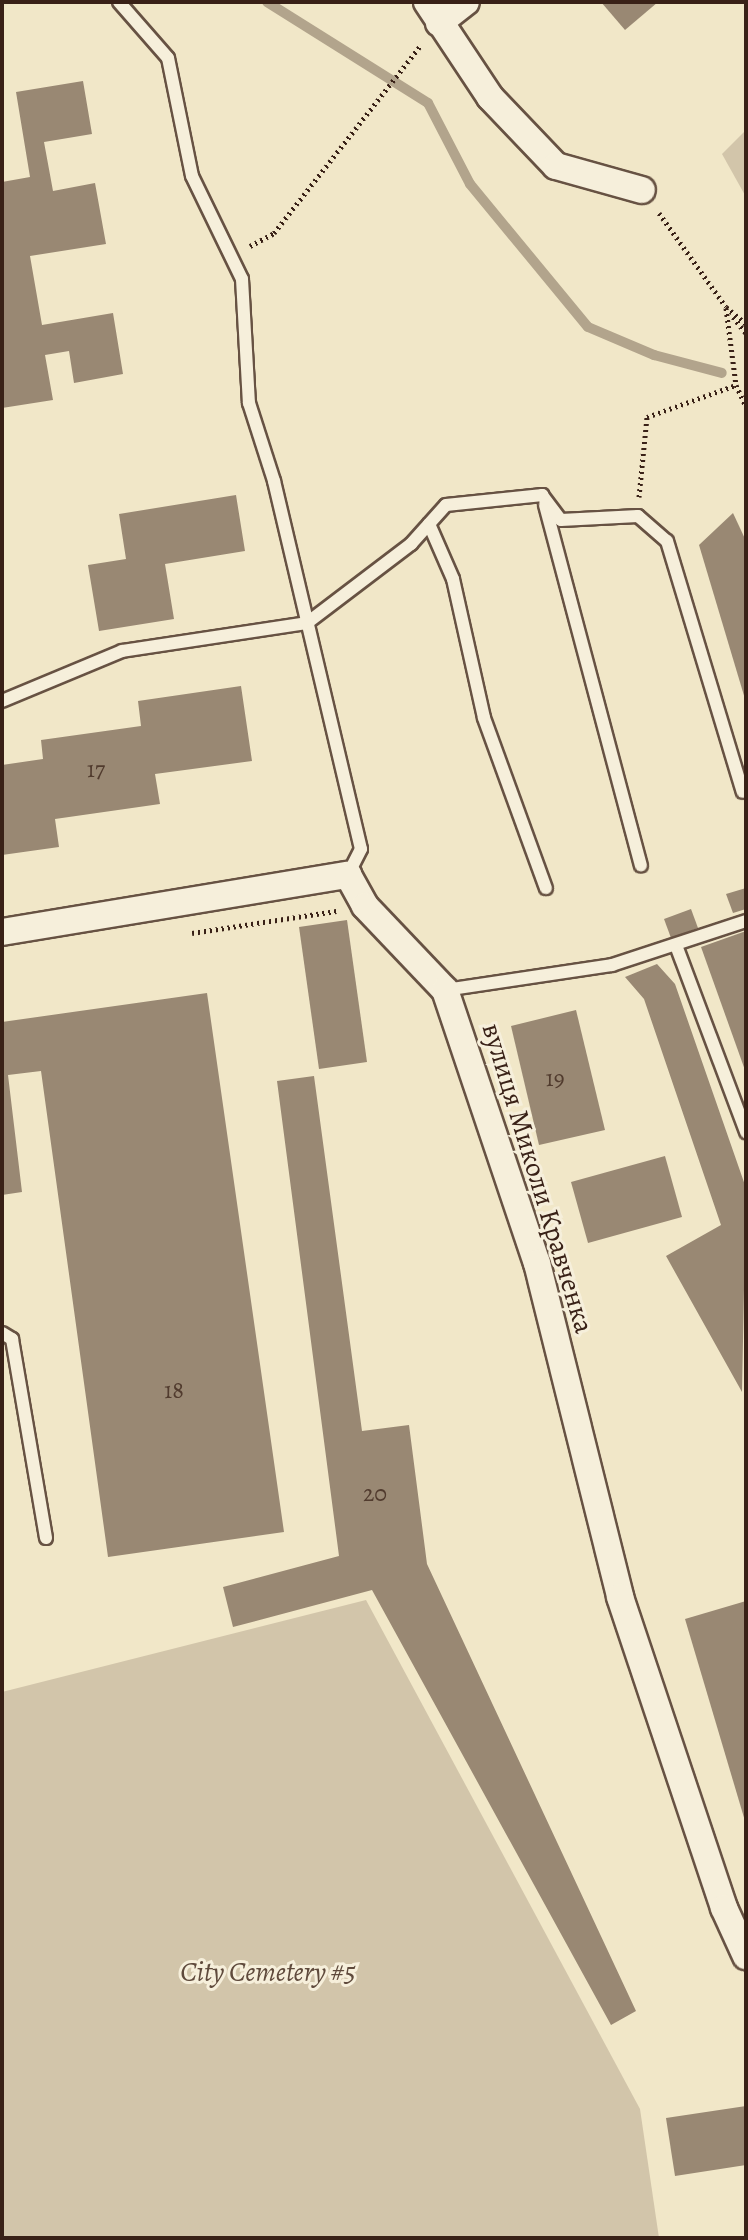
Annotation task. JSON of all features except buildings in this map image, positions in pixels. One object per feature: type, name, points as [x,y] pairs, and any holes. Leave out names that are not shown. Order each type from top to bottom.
[{"type":"street","points":[[466,2],[433,12],[490,97],[556,166],[642,190]]},
{"type":"street","points":[[2,932],[348,875]]},
{"type":"street","name":"вулиця Миколи Кравченка","points":[[348,875],[365,906],[445,990],[537,1263],[620,1597],[724,1908],[746,1956]]},
{"type":"lane","points":[[119,2],[168,58],[192,176],[247,299],[249,403],[307,623],[361,849],[348,875]]},
{"type":"lane","points":[[2,701],[122,651],[307,623],[429,524],[446,505],[542,495]]},
{"type":"lane","points":[[542,495],[561,520],[638,516],[667,541],[743,792]]},
{"type":"lane","points":[[542,495],[641,865]]},
{"type":"lane","points":[[429,524],[453,579],[484,718],[546,888]]},
{"type":"lane","points":[[445,990],[612,965],[677,948],[746,921]]},
{"type":"lane","points":[[677,948],[746,1132]]},
{"type":"lane","points":[[2,1333],[12,1339],[46,1538]]},
{"type":"path","points":[[230,256],[274,233],[408,62]]},
{"type":"path","points":[[642,190],[746,333]]},
{"type":"path","points":[[726,307],[746,324]]},
{"type":"path","points":[[726,307],[736,385],[746,406]]},
{"type":"path","points":[[638,516],[647,417],[736,385]]},
{"type":"green space","points":[[746,130],[746,197],[722,154]]},
{"type":"green space","name":"City Cemetery #5","points":[[366,1600],[640,2109],[659,2238],[2,2238],[2,1692]]},
{"type":"waterway","points":[[267,2],[428,103],[470,184],[588,327],[654,355],[722,373]]}]
